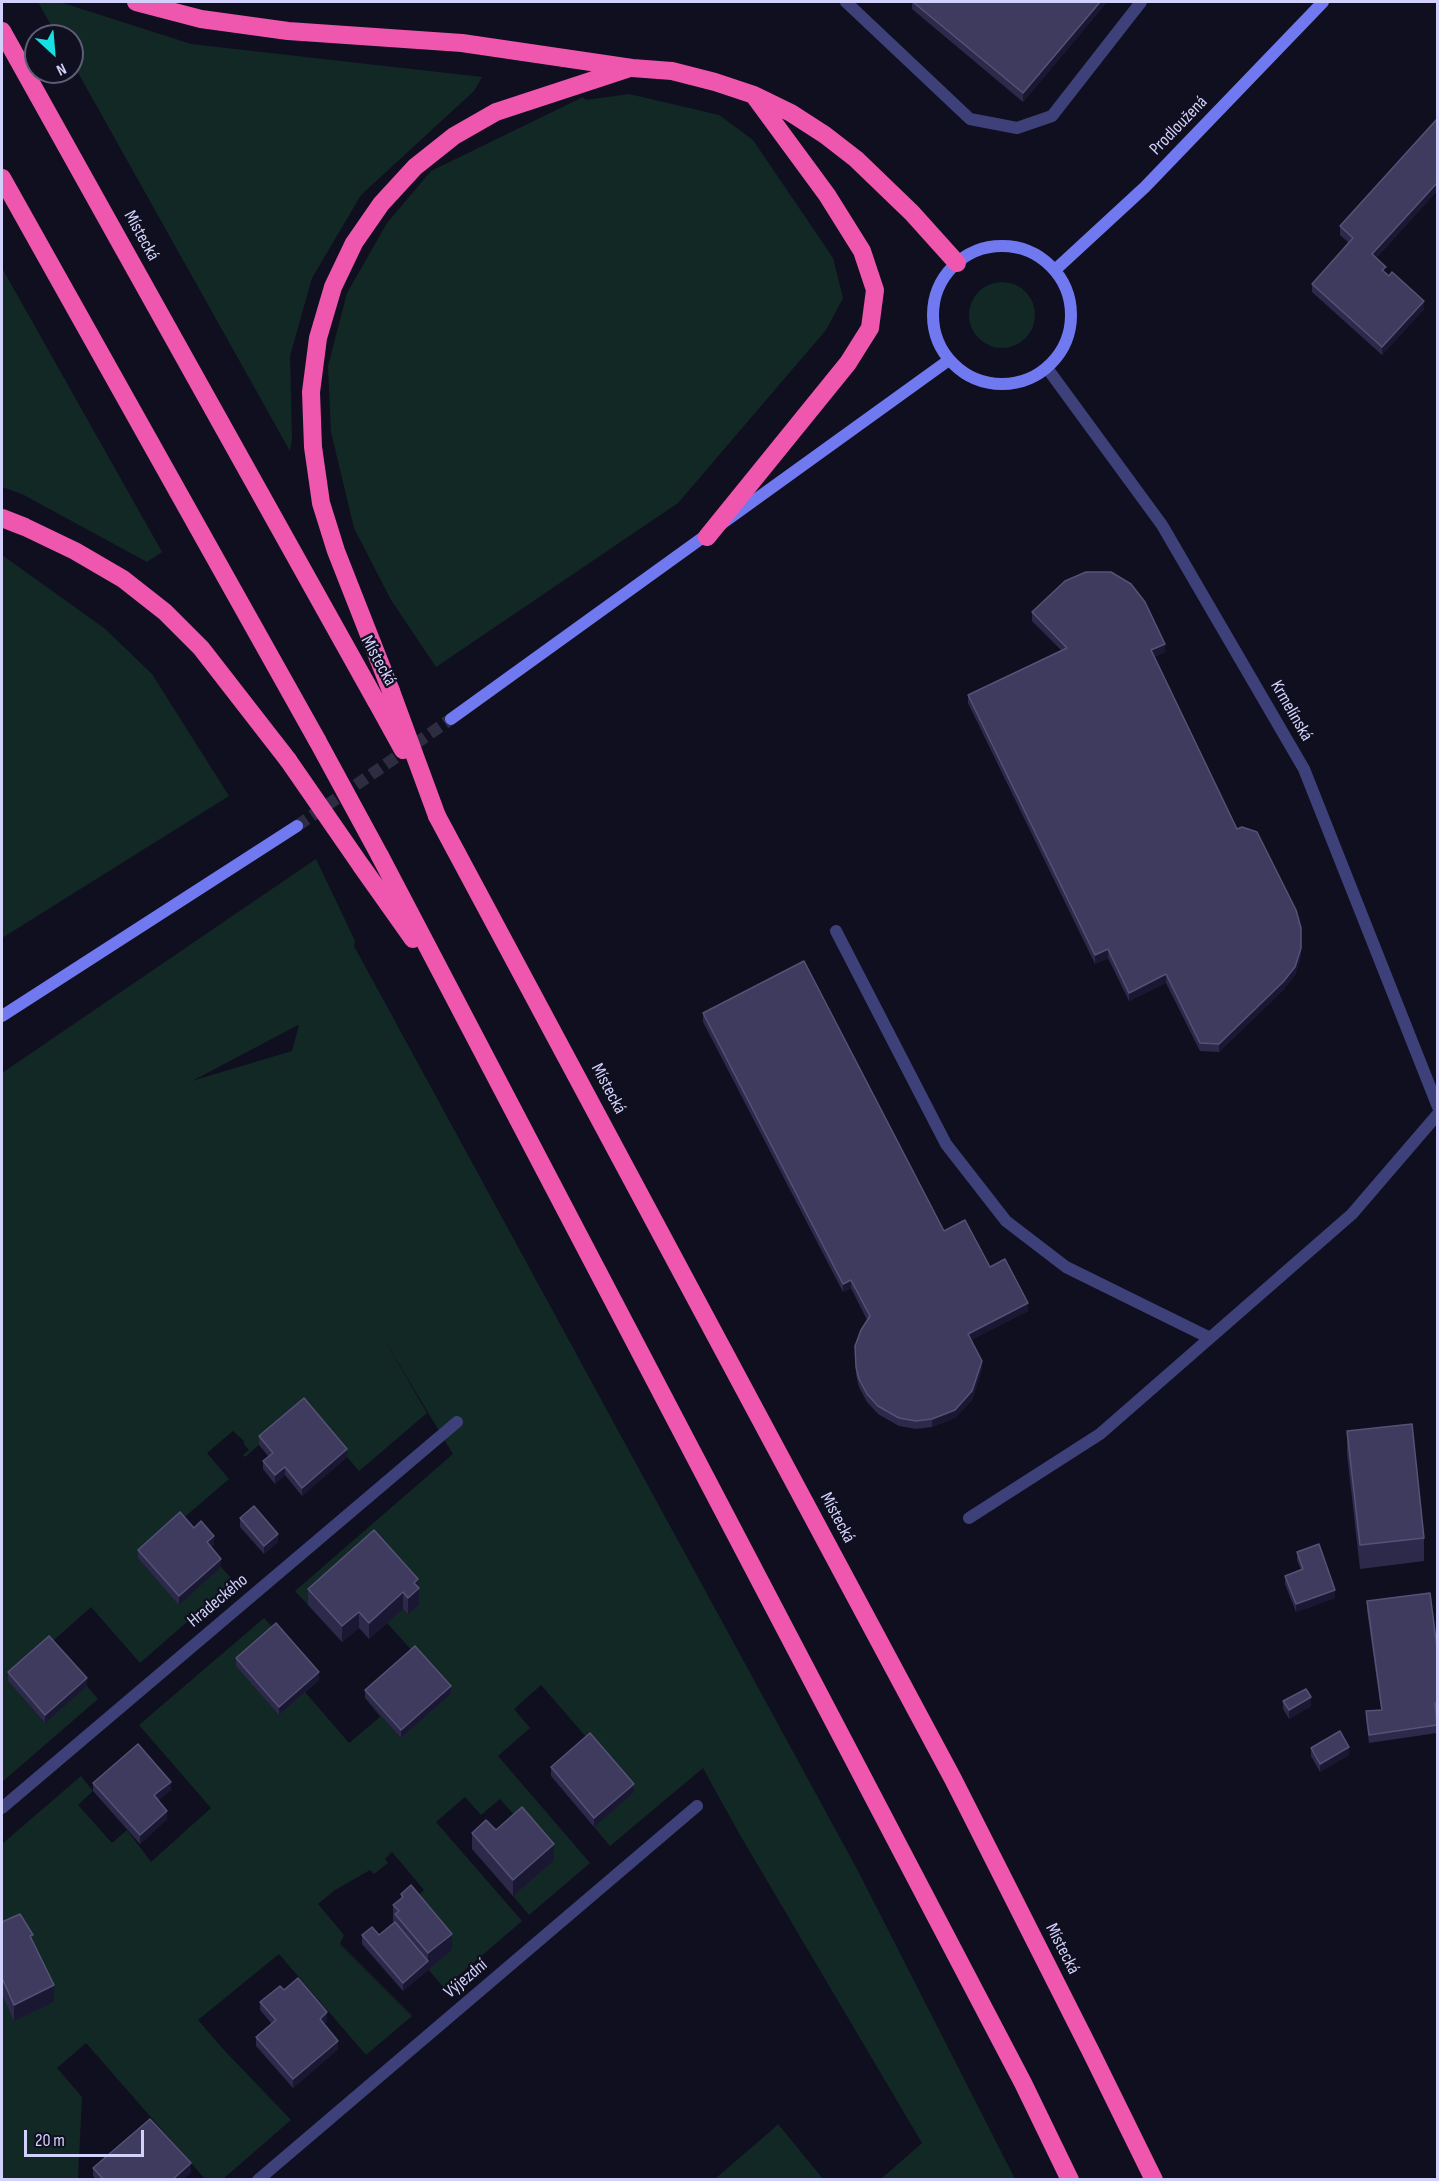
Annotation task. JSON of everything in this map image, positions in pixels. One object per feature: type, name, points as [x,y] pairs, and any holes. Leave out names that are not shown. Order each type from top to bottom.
[{"type":"highway","points":[[136,2],[201,19],[288,31],[462,44],[632,68],[672,71],[715,82],[754,95],[791,113],[825,135],[856,159],[912,213],[957,263]]},
{"type":"highway","name":"Místecká","points":[[2,31],[133,265],[384,696],[437,816],[952,1779],[1086,2041],[1154,2180]]},
{"type":"highway","points":[[384,696],[321,503],[313,447],[311,392],[318,338],[333,287],[354,243],[381,204],[415,167],[454,136],[496,112],[632,68]]},
{"type":"highway","points":[[707,537],[848,363],[870,328],[875,290],[862,251],[827,195],[754,95]]},
{"type":"highway","points":[[2,178],[380,855],[1006,2051],[1070,2180]]},
{"type":"highway","points":[[2,518],[25,526],[75,551],[123,579],[165,612],[201,648],[288,760],[457,1002]]},
{"type":"main road","name":"Prodloužená","points":[[1055,270],[1145,187],[1323,2]]},
{"type":"main road","points":[[1007,246],[1034,253],[1055,270],[1068,293],[1072,320],[1064,347],[1047,368],[1024,381],[997,385],[970,377],[949,360],[936,336],[933,309],[940,284],[957,263],[981,249],[1007,246]]},
{"type":"main road","points":[[451,719],[707,537],[949,360]]},
{"type":"main road","points":[[2,1016],[297,826]]},
{"type":"street","points":[[846,2],[970,119],[1017,128],[1052,117],[1141,2]]},
{"type":"street","name":"Krmelínská","points":[[1047,368],[1162,525],[1304,769],[1437,1107]]},
{"type":"street","points":[[836,931],[946,1144],[1006,1221],[1066,1267],[1210,1338]]},
{"type":"street","points":[[969,1518],[1100,1434],[1352,1214],[1437,1114]]},
{"type":"street","name":"Hradeckého","points":[[2,1808],[457,1422]]},
{"type":"street","name":"Výjezdní","points":[[258,2180],[696,1806]]},
{"type":"green space","points":[[38,2],[60,2],[191,44],[482,77],[474,91],[361,195],[312,278],[290,356],[292,439],[290,451],[84,83],[84,24],[50,24]]},
{"type":"green space","points":[[629,94],[719,115],[753,140],[833,258],[843,298],[826,330],[678,503],[436,667],[391,600],[354,528],[331,432],[328,366],[347,293],[387,223],[431,171],[583,97],[586,100]]},
{"type":"green space","points":[[2,268],[162,552],[147,562],[22,494],[2,487]]},
{"type":"green space","points":[[996,282],[1008,282],[1020,287],[1030,297],[1035,315],[1033,328],[1020,343],[1008,348],[996,348],[984,343],[974,333],[969,321],[969,309],[974,297],[984,287]]},
{"type":"green space","points":[[2,555],[104,628],[152,674],[229,796],[2,938]]},
{"type":"green space","points":[[316,859],[355,941],[354,946],[858,1871],[1015,2179],[881,2179],[922,2143],[740,1835],[703,1768],[610,1846],[594,1827],[634,1792],[541,1685],[514,1709],[530,1728],[498,1756],[590,1863],[529,1915],[513,1896],[554,1860],[500,1799],[481,1815],[465,1797],[436,1822],[522,1921],[444,1988],[428,1969],[411,1902],[424,1890],[392,1852],[385,1859],[388,1863],[374,1874],[370,1870],[335,1890],[318,1904],[344,1935],[340,1944],[412,2016],[366,2055],[279,1954],[198,2020],[291,2120],[223,2179],[205,2179],[86,2043],[57,2068],[82,2097],[78,2179],[2,2179],[2,1844],[81,1776],[93,1791],[78,1805],[112,1843],[127,1830],[151,1862],[211,1808],[139,1725],[264,1618],[276,1631],[305,1692],[349,1743],[380,1717],[365,1698],[401,1738],[415,1654],[387,1623],[403,1609],[408,1614],[419,1604],[374,1546],[308,1605],[295,1591],[453,1454],[384,1339],[427,1413],[359,1471],[304,1406],[245,1457],[243,1455],[249,1450],[243,1443],[245,1442],[233,1431],[207,1453],[229,1479],[180,1521],[179,1605],[221,1567],[234,1581],[140,1663],[91,1607],[8,1681],[45,1723],[87,1686],[98,1699],[2,1782],[2,1073]],"holes":[[[299,1025],[292,1051],[192,1081]]]},
{"type":"green space","points":[[778,2124],[823,2179],[715,2179],[773,2129]]},
{"type":"building","points":[[913,2],[1100,2],[1023,93]]},
{"type":"building","points":[[1437,119],[1437,183],[1372,254],[1386,267],[1382,270],[1389,276],[1392,272],[1424,301],[1382,347],[1312,284],[1353,238],[1340,226]]},
{"type":"building","points":[[1086,572],[1111,572],[1131,584],[1145,602],[1165,644],[1151,650],[1237,829],[1242,827],[1257,832],[1296,910],[1301,928],[1301,948],[1295,967],[1283,982],[1219,1044],[1200,1043],[1166,974],[1129,993],[1108,949],[1095,955],[968,695],[1067,648],[1032,612],[1065,581]]},
{"type":"building","points":[[804,961],[944,1231],[965,1220],[990,1267],[1005,1259],[1028,1303],[968,1334],[982,1361],[972,1391],[955,1410],[932,1419],[916,1421],[899,1418],[878,1406],[867,1394],[856,1367],[855,1346],[870,1316],[851,1280],[843,1284],[703,1013]]},
{"type":"building","points":[[304,1398],[347,1449],[302,1488],[285,1467],[275,1475],[263,1461],[273,1453],[259,1436]]},
{"type":"building","points":[[1412,1424],[1424,1538],[1360,1545],[1347,1431]]},
{"type":"building","points":[[254,1506],[278,1534],[264,1546],[240,1518]]},
{"type":"building","points":[[180,1512],[194,1528],[201,1521],[214,1536],[207,1542],[221,1559],[179,1596],[138,1550]]},
{"type":"building","points":[[374,1530],[418,1579],[414,1583],[419,1588],[408,1598],[403,1592],[369,1623],[359,1612],[342,1626],[308,1589]]},
{"type":"building","points":[[1319,1544],[1335,1590],[1296,1604],[1285,1576],[1303,1569],[1297,1552]]},
{"type":"building","points":[[1430,1593],[1437,1648],[1437,1703],[1435,1703],[1437,1725],[1369,1735],[1366,1711],[1382,1710],[1367,1601]]},
{"type":"building","points":[[276,1623],[319,1672],[279,1707],[236,1658]]},
{"type":"building","points":[[49,1636],[87,1678],[45,1715],[8,1672]]},
{"type":"building","points":[[415,1646],[451,1686],[401,1730],[365,1690]]},
{"type":"building","points":[[1306,1689],[1311,1697],[1289,1710],[1283,1701]]},
{"type":"building","points":[[1340,1731],[1349,1747],[1320,1764],[1311,1748]]},
{"type":"building","points":[[590,1733],[634,1784],[594,1818],[551,1767]]},
{"type":"building","points":[[138,1744],[171,1782],[154,1795],[167,1811],[140,1835],[93,1783]]},
{"type":"building","points":[[522,1807],[554,1844],[513,1880],[472,1833],[486,1820],[496,1830]]},
{"type":"building","points":[[411,1885],[452,1934],[428,1953],[395,1914],[399,1911],[393,1905],[403,1897],[401,1894]]},
{"type":"building","points":[[20,1914],[33,1935],[30,1936],[54,1985],[14,2005],[2,1978],[2,1922]]},
{"type":"building","points":[[395,1922],[428,1961],[403,1983],[362,1935],[372,1927],[379,1935]]},
{"type":"building","points":[[298,1978],[327,2012],[320,2019],[338,2041],[293,2079],[256,2037],[276,2020],[260,2002],[280,1986],[284,1990]]},
{"type":"building","points":[[150,2119],[191,2163],[172,2180],[104,2180],[93,2168]]},
{"type":"tunnel","points":[[297,826],[451,719]]}]
